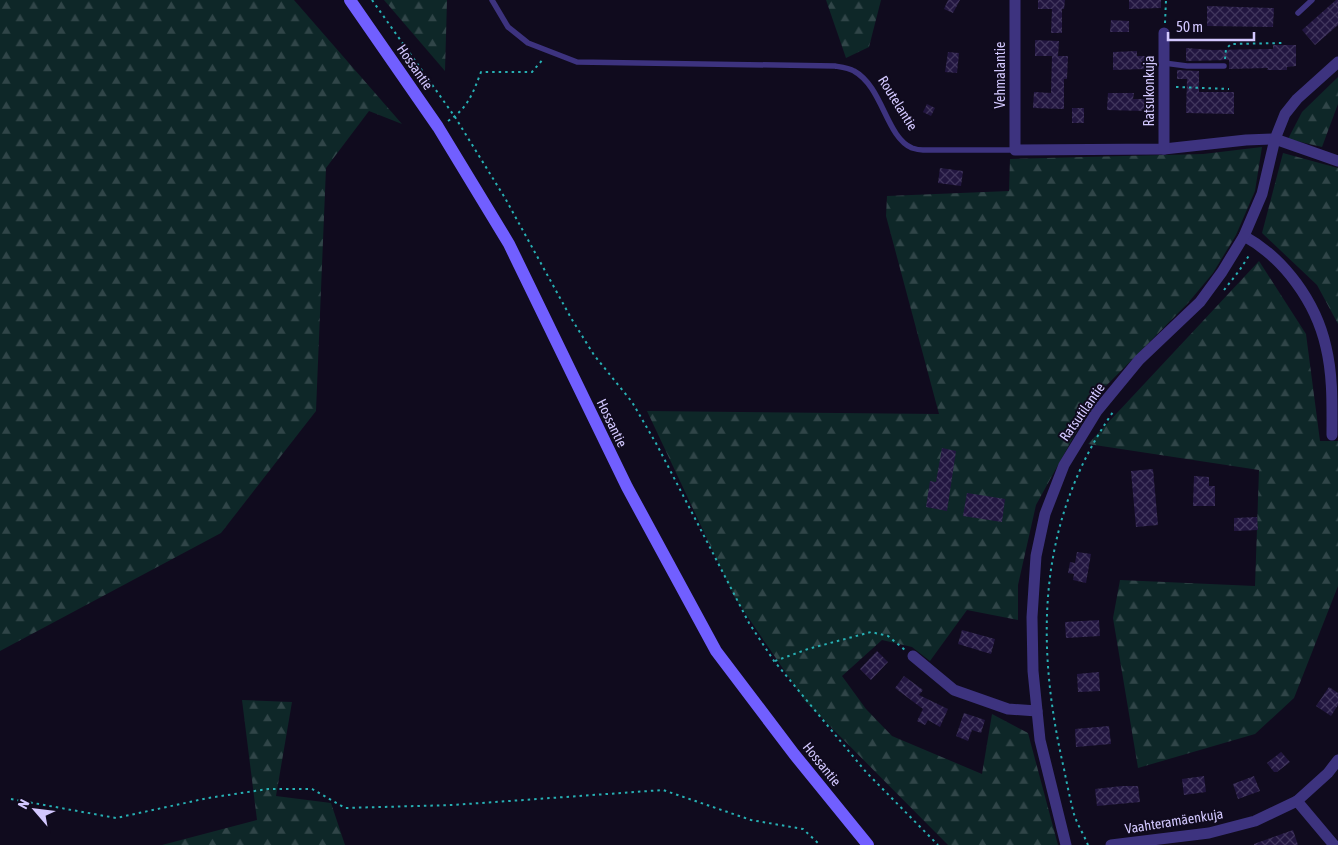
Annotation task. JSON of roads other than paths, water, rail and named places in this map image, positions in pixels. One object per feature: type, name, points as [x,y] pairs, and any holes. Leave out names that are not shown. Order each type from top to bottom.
[{"type":"main road","name":"Hossantie","points":[[350,0],[438,127],[509,244],[627,487],[716,651],[794,754],[868,845]]},
{"type":"street","name":"Vehmalantie","points":[[1015,0],[1015,150]]},
{"type":"street","name":"Ratsukonkuja","points":[[1164,33],[1164,149]]},
{"type":"street","name":"Ratsutilantie","points":[[1066,845],[1040,740],[1033,672],[1032,617],[1036,556],[1045,514],[1064,465],[1097,411],[1139,360],[1200,302],[1222,272],[1244,236],[1262,194],[1275,139],[1285,114],[1297,99],[1338,62]]},
{"type":"street","name":"Routelantie","points":[[1015,150],[1164,149],[1246,140],[1275,139]]},
{"type":"street","points":[[1275,139],[1338,161]]},
{"type":"street","points":[[1244,236],[1280,262],[1297,284],[1315,315],[1326,346],[1332,383],[1332,435]]},
{"type":"street","points":[[913,656],[954,690],[1008,709],[1037,711]]},
{"type":"street","name":"Vaahteramäenkuja","points":[[1111,845],[1209,833],[1255,821],[1297,801],[1328,773],[1338,760]]},
{"type":"street","points":[[1297,801],[1334,845]]},
{"type":"lane","name":"Routelantie","points":[[492,0],[508,27],[528,42],[548,52],[577,62],[836,66],[853,70],[868,82],[892,126],[902,141],[911,148],[923,150],[1015,150]]},
{"type":"lane","points":[[1298,13],[1312,0]]},
{"type":"lane","points":[[1164,63],[1187,66],[1224,66]]}]
